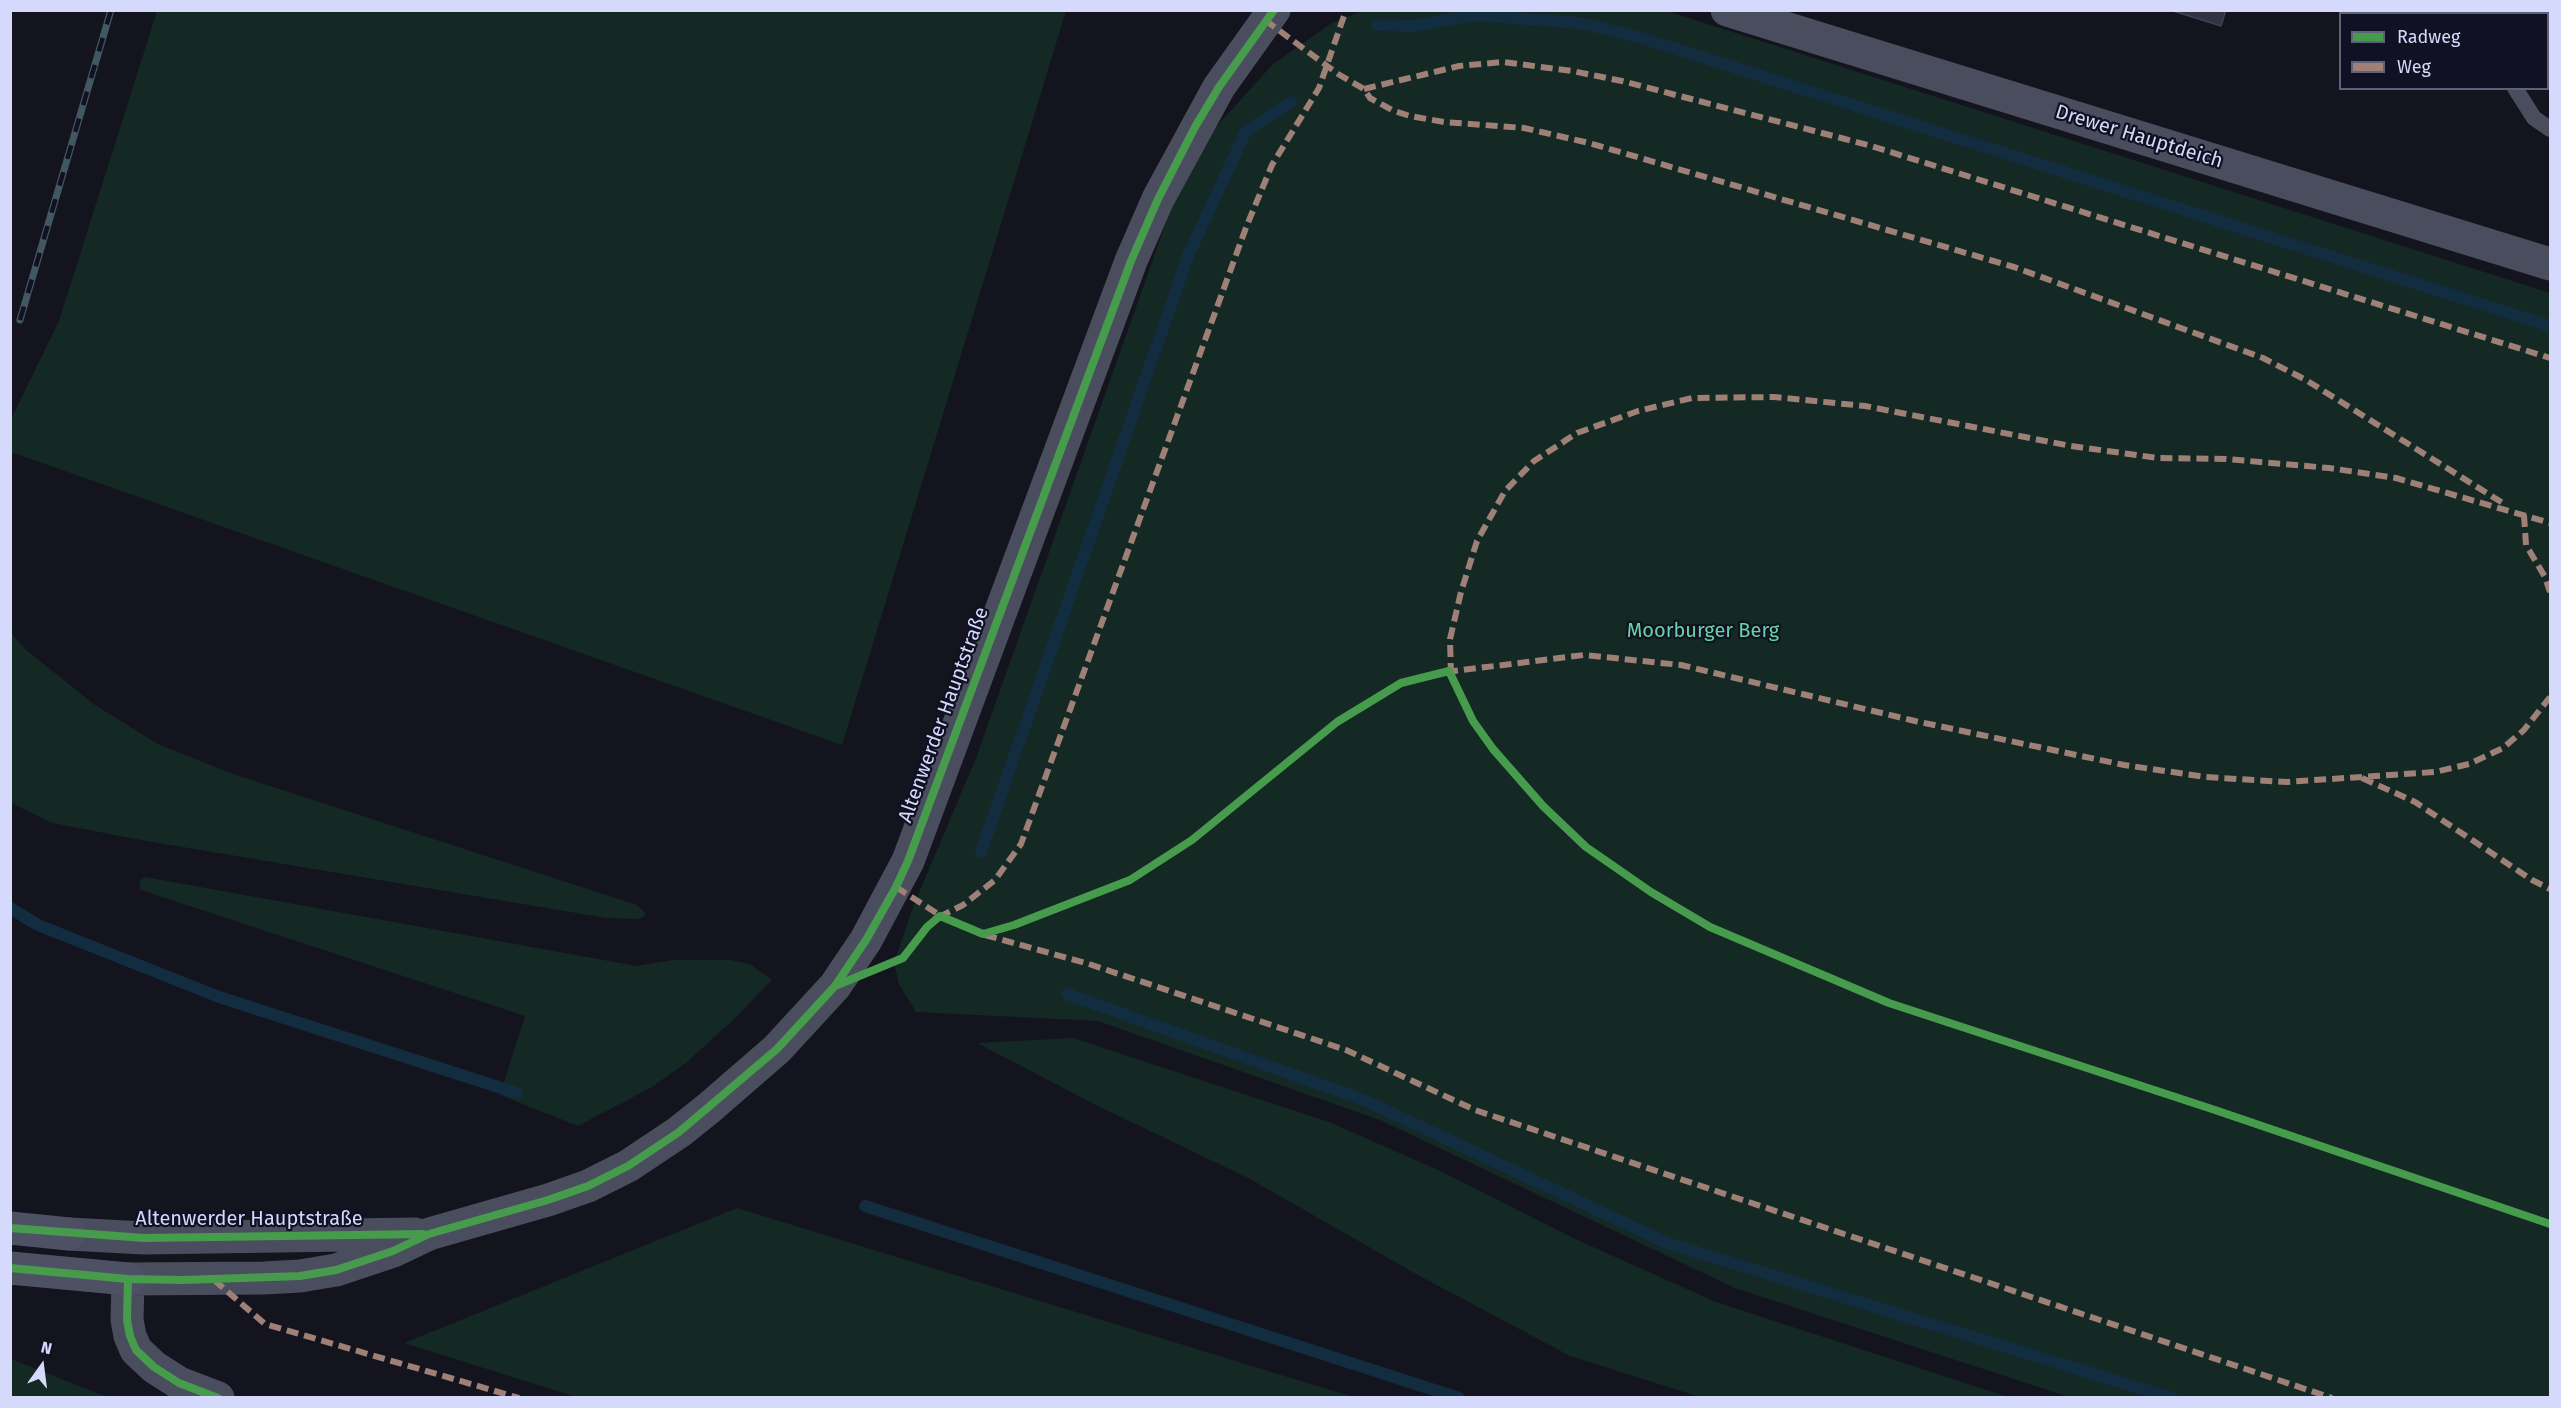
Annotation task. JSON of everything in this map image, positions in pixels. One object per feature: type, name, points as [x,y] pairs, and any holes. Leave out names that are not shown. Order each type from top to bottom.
[{"type":"street","name":"Altenwerder Hauptstraße","points":[[128,1279],[214,1280],[300,1276],[336,1270],[368,1260],[429,1234],[548,1200],[588,1186],[628,1166],[679,1132],[777,1049],[835,986],[866,940],[908,861],[1127,272],[1158,199],[1219,87],[1274,10]]},
{"type":"street","name":"Drewer Hauptdeich","points":[[1727,10],[2550,264]]},
{"type":"street","points":[[10,1228],[69,1234],[128,1279]]},
{"type":"street","name":"Altenwerder Hauptstraße","points":[[69,1234],[144,1238],[429,1234]]},
{"type":"street","points":[[10,1268],[128,1279]]},
{"type":"street","points":[[128,1279],[127,1320],[136,1350],[172,1380],[218,1398]]},
{"type":"lane","points":[[2516,90],[2534,118],[2550,129]]},
{"type":"green space","name":"Moorburger Berg","points":[[1365,10],[1667,11],[2550,293],[2550,1397],[2069,1397],[1735,1288],[1380,1120],[1098,1021],[916,1012],[899,984],[894,963],[913,907],[976,758],[1185,169],[1216,127],[1273,64],[1332,23]]},
{"type":"green space","points":[[157,11],[1066,11],[842,745],[11,452],[11,419],[59,321]]},
{"type":"green space","points":[[11,633],[25,649],[95,705],[158,744],[230,773],[637,905],[646,914],[640,919],[606,918],[52,823],[11,803]]},
{"type":"green space","points":[[145,877],[637,966],[673,960],[731,960],[750,964],[772,980],[687,1062],[652,1087],[578,1126],[500,1095],[525,1016],[150,893],[140,889],[140,880]]},
{"type":"green space","points":[[1073,1038],[1329,1122],[1436,1169],[1575,1239],[1716,1302],[2008,1397],[1700,1397],[1570,1356],[1416,1274],[1250,1179],[1096,1105],[977,1043]]},
{"type":"green space","points":[[737,1208],[1353,1397],[576,1397],[404,1343]]},
{"type":"green space","points":[[11,1359],[107,1397],[11,1397]]},
{"type":"building","points":[[2170,10],[2226,10],[2221,26]]},
{"type":"waterway","points":[[1377,25],[1414,26],[1473,15],[1580,23],[1635,36],[2550,326]]},
{"type":"waterway","points":[[981,852],[1188,256],[1246,131],[1291,102]]},
{"type":"waterway","points":[[10,908],[38,925],[219,997],[517,1093]]},
{"type":"waterway","points":[[1067,994],[1364,1100],[1667,1243],[2172,1398]]},
{"type":"waterway","points":[[865,1206],[1459,1398]]},
{"type":"railway","points":[[20,320],[111,10]]},
{"type":"marked path","points":[[939,917],[963,905],[995,880],[1021,844],[1247,225],[1272,165],[1319,88],[1346,10]]},
{"type":"marked path","points":[[1265,20],[1338,74],[1364,89],[1370,98],[1394,111],[1444,122],[1524,128],[1589,143],[2014,267],[2263,358],[2306,380],[2506,505]]},
{"type":"marked path","points":[[1364,89],[1459,66],[1503,62],[1572,71],[1622,81],[1868,145],[2550,358]]},
{"type":"marked path","points":[[1451,675],[1450,639],[1461,592],[1477,541],[1505,491],[1534,461],[1577,433],[1638,411],[1692,398],[1774,397],[1865,406],[2071,446],[2158,458],[2226,459],[2329,468],[2396,478],[2550,523]]},
{"type":"marked path","points":[[2524,515],[2526,545],[2545,577],[2550,592]]},
{"type":"marked path","points":[[1446,672],[1584,655],[1681,665],[1915,721],[2124,765],[2206,777],[2286,782],[2435,772],[2469,764],[2503,748],[2524,730],[2550,697]]},
{"type":"marked path","points":[[2362,778],[2415,802],[2532,880],[2550,889]]},
{"type":"marked path","points":[[896,887],[944,918]]},
{"type":"marked path","points":[[985,935],[1089,964],[1346,1050],[1475,1110],[2332,1398]]},
{"type":"marked path","points":[[214,1280],[265,1324],[519,1398]]},
{"type":"cycle path","points":[[10,1268],[128,1279],[183,1280],[300,1276],[336,1270],[393,1251],[429,1234],[548,1200],[588,1186],[628,1166],[679,1132],[777,1049],[835,986],[866,940],[896,887],[908,861],[1131,261],[1158,199],[1195,127],[1219,87],[1274,10]]},
{"type":"cycle path","points":[[835,986],[903,958],[927,927],[940,916],[983,934],[1014,925],[1130,880],[1192,840],[1337,722],[1401,683],[1449,671],[1473,721],[1493,749],[1543,806],[1586,847],[1651,892],[1710,927],[1889,1003],[2215,1110],[2550,1224]]},
{"type":"cycle path","points":[[10,1228],[144,1238],[423,1234]]},
{"type":"cycle path","points":[[128,1279],[127,1320],[136,1350],[154,1367],[179,1383],[218,1398]]}]
